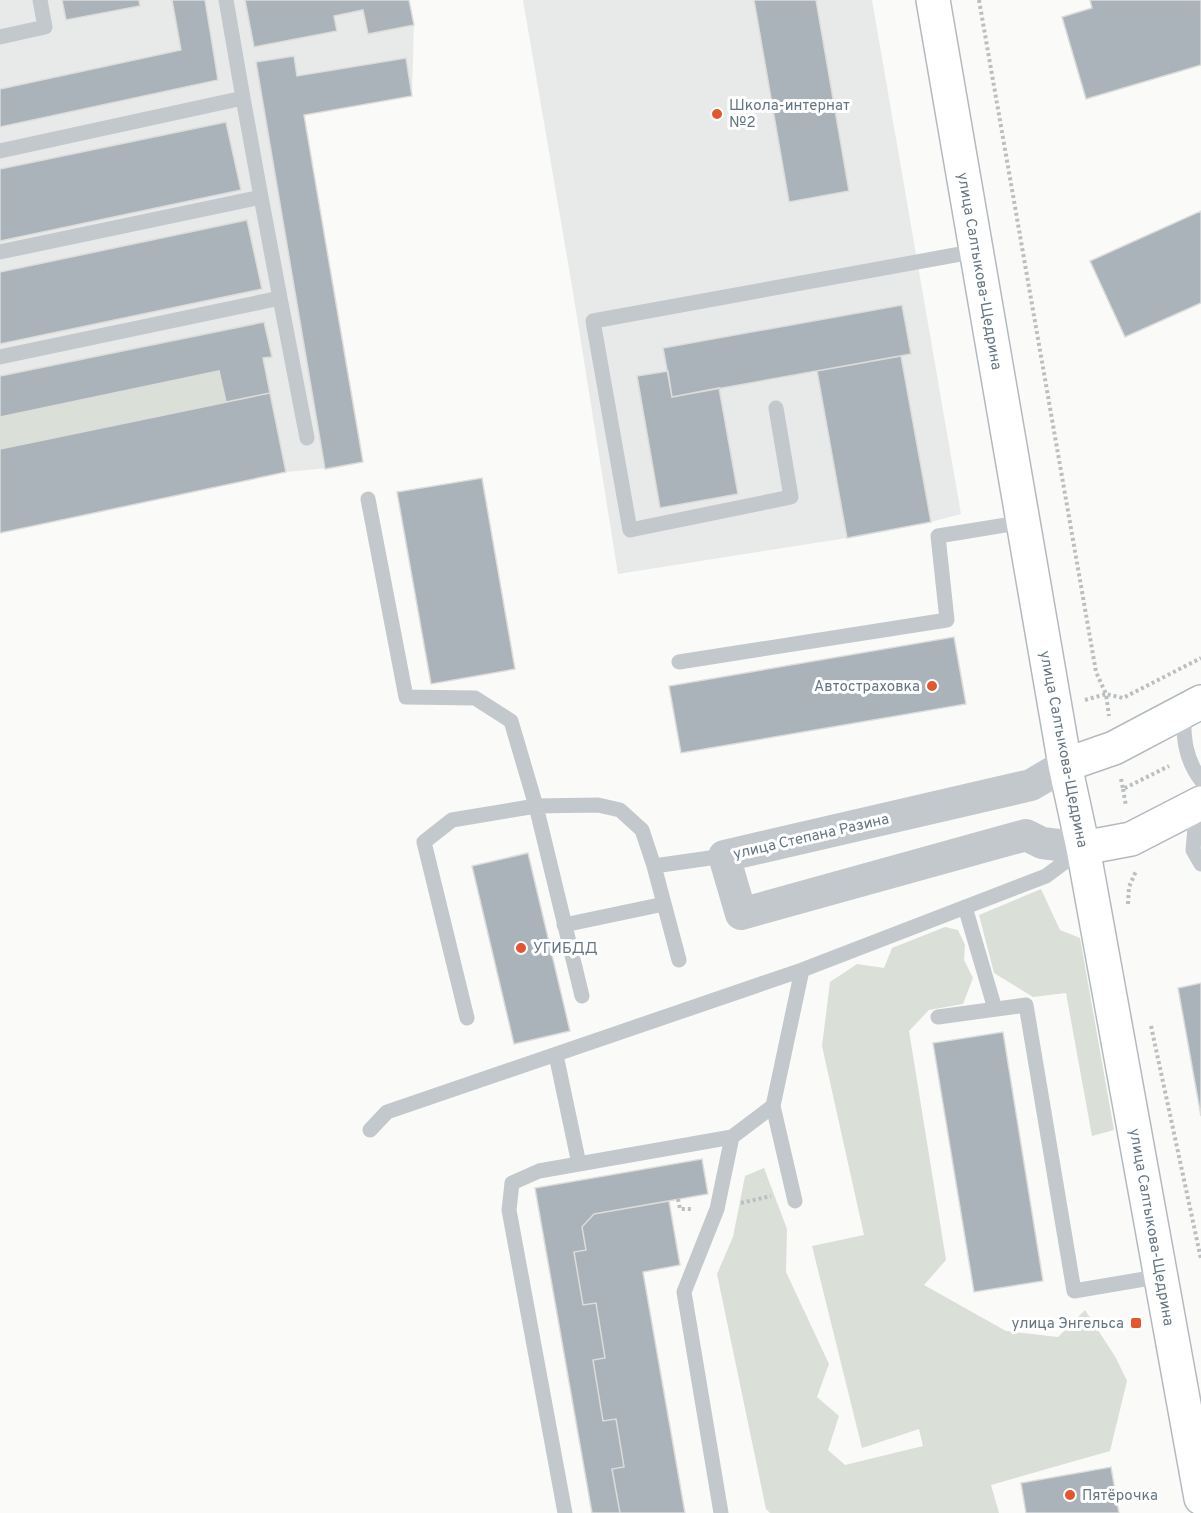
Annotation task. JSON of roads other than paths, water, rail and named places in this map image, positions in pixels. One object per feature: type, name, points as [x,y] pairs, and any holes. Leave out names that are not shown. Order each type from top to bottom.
[{"type":"main road","name":"улица Салтыкова-Щедрина","points":[[933,0],[1065,765],[1083,848],[1201,1498]]},
{"type":"main road","name":"улица Степана Разина","points":[[1065,765],[1114,748],[1192,707]]},
{"type":"main road","name":"улица Степана Разина","points":[[1083,848],[1131,839],[1200,795]]},
{"type":"street","name":"улица Степана Разина","points":[[1065,765],[1030,785],[724,856],[741,914],[1026,835],[1042,843],[1083,848]]},
{"type":"lane","points":[[0,38],[45,27],[40,0]]},
{"type":"lane","points":[[226,0],[261,197],[308,438]]},
{"type":"lane","points":[[0,151],[243,98]]},
{"type":"lane","points":[[0,252],[261,197]]},
{"type":"lane","points":[[776,408],[791,497],[630,530],[593,321],[977,251]]},
{"type":"lane","points":[[0,357],[280,298]]},
{"type":"lane","points":[[368,498],[406,697],[476,698],[511,721],[536,806],[582,996]]},
{"type":"lane","points":[[679,662],[947,620],[938,536],[1023,522]]},
{"type":"lane","points":[[1192,707],[1183,736],[1200,795],[1193,850],[1201,864]]},
{"type":"lane","points":[[467,1018],[424,842],[452,820],[536,806],[598,805],[620,810],[642,830],[680,960]]},
{"type":"lane","points":[[370,1130],[387,1112],[802,970],[1046,876],[1083,848]]},
{"type":"lane","points":[[654,866],[724,856]]},
{"type":"lane","points":[[564,925],[664,904]]},
{"type":"lane","points":[[965,907],[995,1009]]},
{"type":"lane","points":[[794,1196],[773,1106],[802,970]]},
{"type":"lane","points":[[938,1017],[1026,1005],[1074,1291],[1162,1276]]},
{"type":"lane","points":[[556,1055],[579,1164]]},
{"type":"lane","points":[[565,1513],[509,1210],[512,1183],[539,1171],[732,1137],[773,1106]]},
{"type":"lane","points":[[722,1513],[684,1292],[717,1209],[732,1137]]},
{"type":"place","name":"Школа-интернат №2","points":[[717,114]]},
{"type":"place","name":"Автостраховка","points":[[932,686]]},
{"type":"place","name":"УГИБДД","points":[[521,948]]},
{"type":"place","name":"улица Энгельса","points":[[1136,1323]]},
{"type":"place","name":"Пятёрочка","points":[[1070,1495]]}]
